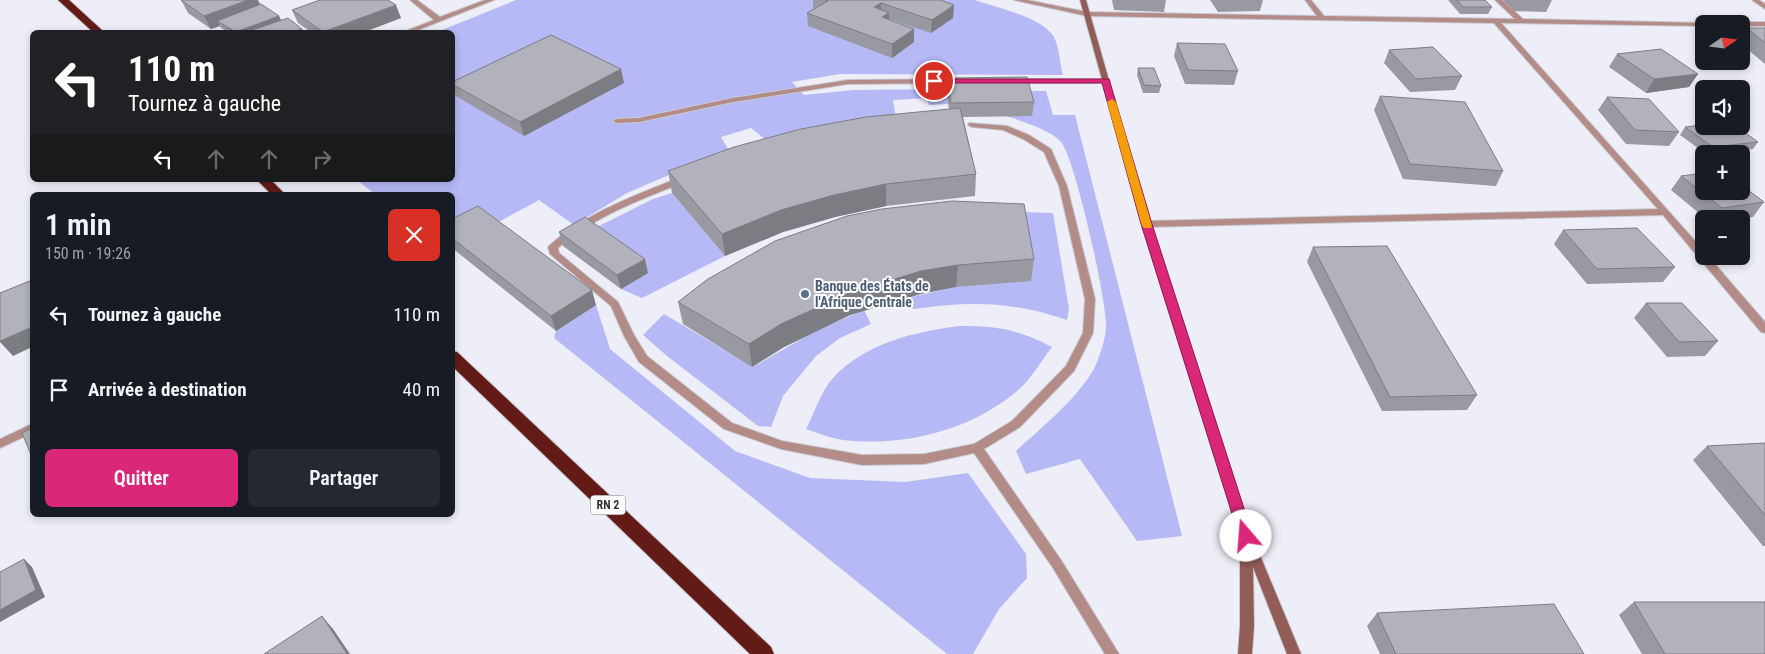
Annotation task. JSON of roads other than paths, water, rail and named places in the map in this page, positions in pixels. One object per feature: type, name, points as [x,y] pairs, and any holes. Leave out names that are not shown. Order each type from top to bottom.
[{"type":"highway","points":[[63,0],[97,30]]},
{"type":"highway","points":[[265,182],[277,192]]},
{"type":"highway","name":"RN 2","points":[[455,359],[764,654]]},
{"type":"street","points":[[413,0],[439,20]]},
{"type":"street","points":[[413,30],[491,0]]},
{"type":"street","points":[[1017,0],[1087,14],[1695,24]]},
{"type":"street","points":[[1083,0],[1146,224],[1246,536],[1294,654]]},
{"type":"street","points":[[1308,0],[1323,19]]},
{"type":"street","points":[[1498,0],[1522,21]]},
{"type":"street","points":[[1755,0],[1765,7]]},
{"type":"street","points":[[1496,21],[1665,212],[1765,330]]},
{"type":"street","points":[[1750,24],[1765,24]]},
{"type":"street","points":[[617,121],[639,120],[733,100],[848,82],[971,81]]},
{"type":"street","points":[[1009,81],[1106,81]]},
{"type":"street","points":[[692,176],[660,188],[576,230],[553,247],[555,254],[615,304],[629,336],[643,359],[728,426],[781,446],[862,460],[924,459],[977,448],[1016,424],[1070,368],[1088,332],[1090,299],[1063,186],[1048,152],[1026,137],[1004,128],[972,125]]},
{"type":"street","points":[[1146,224],[1665,212]]},
{"type":"street","points":[[0,444],[30,429]]},
{"type":"street","points":[[977,448],[1057,564],[1112,654]]},
{"type":"street","points":[[1245,654],[1247,626],[1246,536]]},
{"type":"place","name":"Banque des États de l'Afrique Centrale","points":[[805,294]]}]
